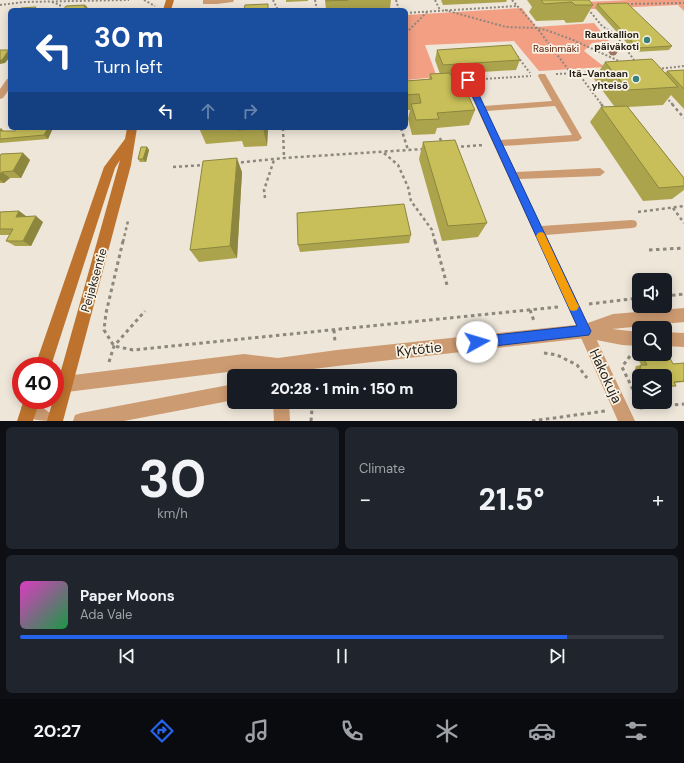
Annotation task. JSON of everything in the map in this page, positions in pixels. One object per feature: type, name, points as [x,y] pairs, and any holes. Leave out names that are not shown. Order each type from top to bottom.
[{"type":"main road","name":"Peijaksentie","points":[[46,357],[110,167],[131,133]]},
{"type":"main road","name":"Peijaksentie","points":[[64,374],[109,226],[125,165],[131,133]]},
{"type":"main road","name":"Peijaksentie","points":[[55,421],[57,409]]},
{"type":"street","points":[[207,0],[206,2],[230,0]]},
{"type":"street","points":[[0,96],[8,84]]},
{"type":"street","name":"Kytötie","points":[[287,369],[337,358],[585,331],[613,321],[684,315]]},
{"type":"street","name":"Kytötie","points":[[585,331],[632,339]]},
{"type":"street","name":"Hakokuja","points":[[585,331],[627,421]]},
{"type":"street","points":[[672,339],[684,340]]},
{"type":"street","name":"Kytötie","points":[[64,386],[244,362],[270,369]]},
{"type":"street","points":[[81,421],[227,393]]},
{"type":"street","points":[[34,409],[47,421]]},
{"type":"street","points":[[281,409],[282,421]]},
{"type":"lane","points":[[497,143],[578,138],[558,103],[537,76]]},
{"type":"lane","points":[[468,80],[585,331]]},
{"type":"lane","points":[[482,109],[558,103]]},
{"type":"lane","points":[[513,176],[600,172]]},
{"type":"lane","points":[[538,231],[632,224]]},
{"type":"path","points":[[0,6],[23,2],[129,0]]},
{"type":"path","points":[[144,0],[153,4],[156,8]]},
{"type":"path","points":[[435,0],[440,10]]},
{"type":"path","points":[[512,0],[537,28],[571,73]]},
{"type":"path","points":[[624,4],[678,1],[684,3]]},
{"type":"path","points":[[50,2],[60,5],[60,8]]},
{"type":"path","points":[[408,13],[516,6]]},
{"type":"path","points":[[592,6],[585,6],[602,26],[612,32],[619,39],[638,64]]},
{"type":"path","points":[[445,10],[506,28],[537,28],[560,35],[624,63]]},
{"type":"path","points":[[408,31],[429,11]]},
{"type":"path","points":[[512,51],[537,76]]},
{"type":"path","points":[[577,73],[605,109],[610,112]]},
{"type":"path","points":[[664,95],[684,118]]},
{"type":"path","points":[[283,130],[284,158]]},
{"type":"path","points":[[403,130],[408,150]]},
{"type":"path","points":[[440,138],[444,148]]},
{"type":"path","points":[[452,147],[497,143]]},
{"type":"path","points":[[234,163],[284,158],[384,153],[429,149]]},
{"type":"path","points":[[384,153],[398,165],[408,187],[411,201],[432,230],[446,285]]},
{"type":"path","points":[[265,198],[264,190],[274,160]]},
{"type":"path","points":[[173,167],[206,165]]},
{"type":"path","points":[[632,213],[684,206]]},
{"type":"path","points":[[673,208],[684,223]]},
{"type":"path","points":[[128,217],[106,313],[104,330],[114,346],[132,350],[632,299]]},
{"type":"path","points":[[650,250],[684,248]]},
{"type":"path","points":[[672,295],[684,294]]},
{"type":"path","points":[[114,346],[145,310]]},
{"type":"path","points":[[530,310],[544,354],[557,355],[577,365],[591,384]]},
{"type":"path","points":[[603,404],[609,416]]},
{"type":"path","points":[[311,421],[312,409]]},
{"type":"green space","points":[[684,0],[684,11],[678,5],[591,9],[585,2]]},
{"type":"green space","name":"Rasinmäki","points":[[522,8],[536,27],[594,23],[609,41],[592,43],[584,51],[605,67],[539,71],[514,41],[425,45],[437,77],[408,80],[408,15]]},
{"type":"building","points":[[326,0],[348,0],[326,1]]},
{"type":"building","points":[[541,0],[589,0],[593,5],[575,5],[572,2],[544,4]]},
{"type":"building","points":[[627,3],[672,46],[638,48],[597,4]]},
{"type":"building","points":[[268,4],[268,8],[244,8],[245,5]]},
{"type":"building","points":[[85,5],[84,7],[87,7],[64,8],[66,6]]},
{"type":"building","points":[[511,45],[520,60],[443,65],[437,50]]},
{"type":"building","points":[[0,50],[8,50],[2,60],[0,60]]},
{"type":"building","points":[[652,59],[678,87],[628,90],[605,62]]},
{"type":"building","points":[[684,70],[684,89],[667,71]]},
{"type":"building","points":[[450,73],[460,96],[468,95],[475,110],[437,113],[439,119],[416,120],[411,104],[421,103],[419,94],[408,95],[408,81],[432,79],[430,74]]},
{"type":"building","points":[[627,106],[684,178],[684,186],[659,188],[601,107]]},
{"type":"building","points":[[47,130],[44,135],[0,139],[0,131]]},
{"type":"building","points":[[455,140],[487,223],[448,226],[423,142]]},
{"type":"building","points":[[141,147],[147,147],[143,159],[138,159]]},
{"type":"building","points":[[23,153],[13,171],[2,172],[0,174],[1,154]]},
{"type":"building","points":[[237,158],[230,246],[190,250],[203,161]]},
{"type":"building","points":[[404,204],[411,235],[298,245],[297,213]]},
{"type":"building","points":[[19,211],[16,217],[36,216],[23,241],[6,241],[13,229],[0,229],[0,212]]},
{"type":"building","points":[[645,361],[672,361],[673,364],[684,363],[684,381],[674,382],[676,386],[672,386],[672,369],[640,369],[641,365],[647,365]]},
{"type":"slow traffic","points":[[541,236],[573,306]]},
{"type":"place","name":"Rautkallion päiväkoti","points":[[647,40]]},
{"type":"place","name":"Itä-Vantaan yhteisö","points":[[636,79]]},
{"type":"route","points":[[468,80],[585,331],[477,342]]}]
